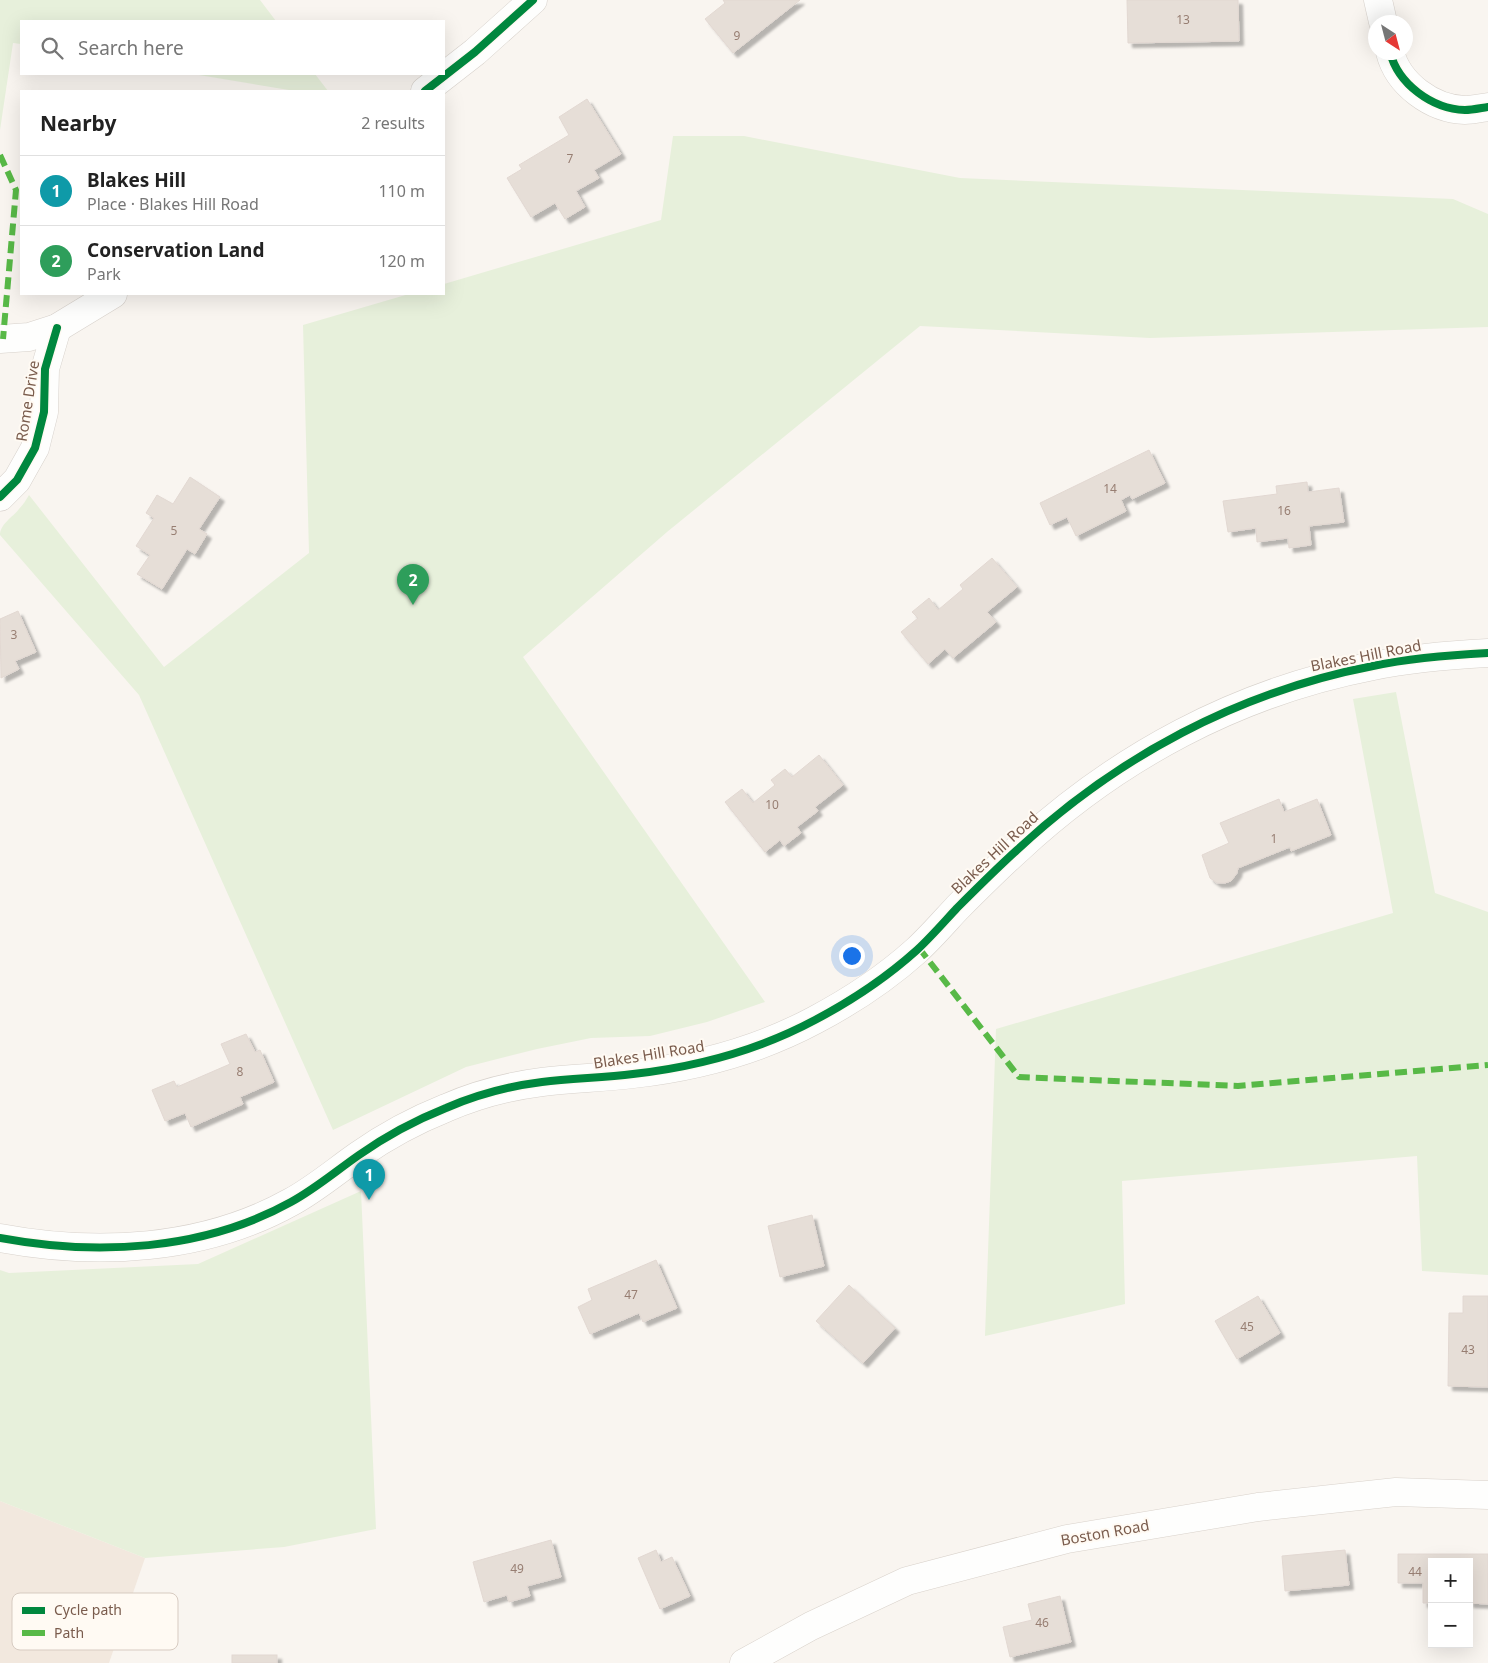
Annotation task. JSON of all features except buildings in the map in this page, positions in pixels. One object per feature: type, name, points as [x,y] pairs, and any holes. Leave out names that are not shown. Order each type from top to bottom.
[{"type":"street","points":[[426,90],[475,52],[533,0]]},
{"type":"street","points":[[1378,0],[1381,15]]},
{"type":"street","points":[[1394,60],[1402,77],[1419,94],[1441,105],[1465,110],[1488,107]]},
{"type":"street","name":"Rome Drive","points":[[0,338],[29,338],[58,328],[111,295]]},
{"type":"street","name":"Rome Drive","points":[[0,497],[17,480],[35,448],[44,412],[45,369],[58,328]]},
{"type":"street","name":"Blakes Hill Road","points":[[0,1238],[73,1246],[117,1247],[178,1241],[211,1234],[239,1226],[291,1202],[406,1126],[449,1106],[494,1092],[540,1082],[634,1074],[684,1067],[726,1056],[774,1039],[815,1021],[853,998],[888,973],[919,948],[968,897],[1062,810],[1110,774],[1160,744],[1211,718],[1265,695],[1320,678],[1373,665],[1428,657],[1488,653]]},
{"type":"street","name":"Boston Road","points":[[744,1663],[811,1626],[907,1582],[1067,1539],[1258,1507],[1396,1492],[1488,1495]]},
{"type":"shaded area","points":[[0,1501],[145,1558],[133,1593],[12,1593],[12,1650],[113,1650],[109,1663],[0,1663]]},
{"type":"green space","points":[[0,0],[260,0],[275,20],[20,20],[20,44],[13,43],[0,130]]},
{"type":"green space","points":[[199,75],[316,75],[327,90],[289,90]]},
{"type":"green space","points":[[673,136],[744,136],[960,178],[1453,199],[1488,214],[1488,327],[1150,338],[920,326],[667,532],[523,657],[765,1002],[707,1022],[650,1036],[591,1038],[466,1067],[333,1130],[139,695],[0,535],[2,527],[29,495],[164,667],[309,553],[303,325],[406,295],[445,295],[445,284],[661,220]]},
{"type":"green space","points":[[1396,692],[1435,893],[1488,912],[1488,1275],[1422,1271],[1417,1156],[1122,1181],[1125,1304],[985,1336],[996,1029],[1393,913],[1353,699]]},
{"type":"green space","points":[[361,1191],[376,1529],[284,1547],[145,1558],[0,1501],[0,1270],[9,1273],[198,1264]]},
{"type":"marked path","points":[[0,155],[16,190],[3,339]]},
{"type":"marked path","points":[[919,948],[1019,1077],[1238,1086],[1488,1065]]},
{"type":"cycle path","points":[[426,90],[475,52],[533,0]]},
{"type":"cycle path","points":[[1393,60],[1400,74],[1409,84],[1429,100],[1453,109],[1468,110],[1488,107]]},
{"type":"cycle path","points":[[0,497],[17,480],[35,448],[44,412],[45,369],[57,328]]},
{"type":"cycle path","points":[[0,1238],[36,1244],[111,1247],[186,1240],[222,1231],[257,1218],[291,1202],[390,1135],[469,1099],[530,1084],[680,1067],[726,1056],[772,1040],[828,1013],[881,979],[917,950],[994,871],[1055,816],[1138,758],[1182,733],[1227,711],[1274,693],[1323,678],[1402,661],[1488,653]]},
{"type":"place","name":"Conservation Land","points":[[413,605]]},
{"type":"place","name":"Blakes Hill","points":[[369,1200]]}]
